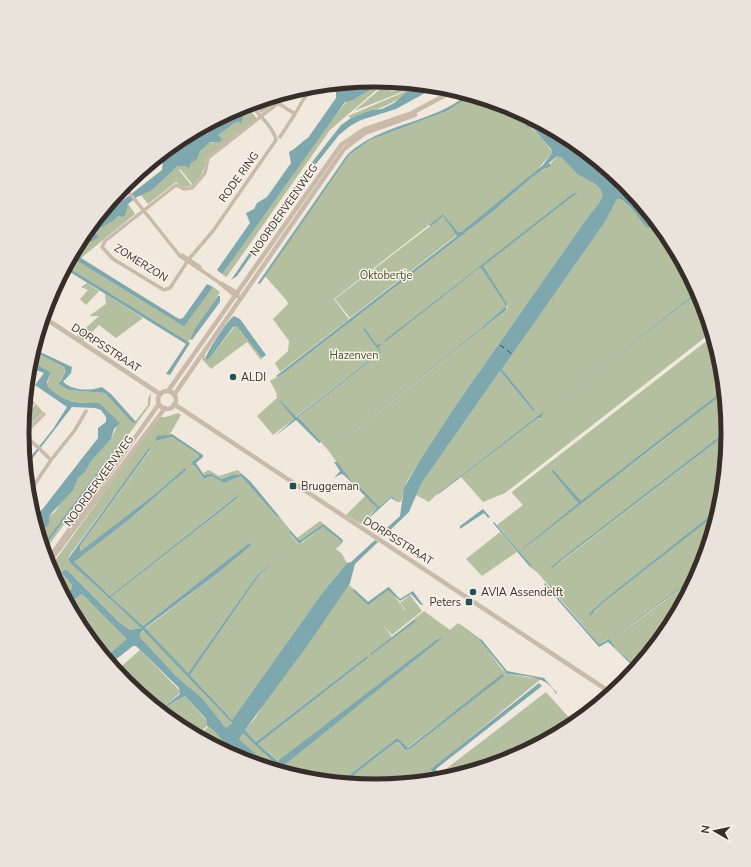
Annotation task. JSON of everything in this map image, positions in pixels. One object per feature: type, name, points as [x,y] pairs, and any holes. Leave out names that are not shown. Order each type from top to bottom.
[{"type":"street","points":[[280,137],[308,94]]},
{"type":"street","name":"NOORDERVEENWEG","points":[[168,391],[334,153],[345,141],[370,127],[410,114],[447,95]]},
{"type":"street","name":"NOORDERVEENWEG","points":[[174,395],[344,149],[365,133],[411,117],[449,95]]},
{"type":"street","points":[[143,210],[176,185],[184,189],[192,188],[205,173],[208,158],[278,103],[295,114]]},
{"type":"street","name":"RODE RING","points":[[188,260],[213,230],[276,140],[272,132],[254,109]]},
{"type":"street","points":[[128,191],[174,250],[241,297]]},
{"type":"street","name":"ZOMERZON","points":[[143,210],[105,241],[103,244],[103,249],[113,259],[164,290],[170,288],[188,260]]},
{"type":"street","name":"DORPSSTRAAT","points":[[47,321],[160,394]]},
{"type":"street","points":[[168,391],[174,395],[174,404],[165,408],[159,404],[160,394],[168,391]]},
{"type":"street","name":"NOORDERVEENWEG","points":[[51,555],[159,404]]},
{"type":"street","name":"DORPSSTRAAT","points":[[174,404],[608,691]]},
{"type":"street","name":"NOORDERVEENWEG","points":[[52,558],[165,408]]},
{"type":"street","points":[[33,486],[51,460],[75,430],[86,412]]},
{"type":"street","points":[[29,430],[44,414]]},
{"type":"street","points":[[29,440],[51,460]]},
{"type":"green space","points":[[373,87],[380,87],[330,130],[228,275],[226,277],[222,274],[333,118],[347,101],[353,100]]},
{"type":"green space","points":[[382,87],[393,88],[390,91],[397,90],[399,88],[405,89],[402,92],[354,111]]},
{"type":"green space","points":[[406,89],[410,89],[383,107],[351,118],[348,116],[402,93]]},
{"type":"green space","points":[[466,99],[508,113],[525,121],[540,136],[552,153],[537,170],[461,232],[458,232],[443,214],[334,299],[349,319],[280,372],[275,363],[288,351],[289,341],[273,319],[288,304],[265,276],[349,155],[370,140],[447,111]]},
{"type":"green space","points":[[278,101],[261,113],[257,108]]},
{"type":"green space","points":[[251,110],[257,119],[206,158],[202,173],[193,185],[180,169],[179,170],[192,186],[182,187],[176,182],[148,204],[141,195],[151,191],[178,166],[190,165],[204,147],[208,144],[216,142],[218,135],[236,122],[241,123],[245,112]]},
{"type":"green space","points":[[567,144],[581,155],[575,153]]},
{"type":"green space","name":"Hazenven","points":[[557,156],[562,158],[577,174],[595,184],[603,195],[599,203],[456,405],[406,483],[401,502],[397,502],[392,496],[379,507],[347,477],[328,450],[298,417],[381,353],[379,347],[381,345],[377,345],[365,328],[364,329],[380,352],[295,417],[280,400],[279,401],[294,419],[273,435],[257,416],[278,397],[276,396],[277,394],[270,381],[284,373],[491,213],[530,179],[542,170],[546,169]],"holes":[[[576,193],[482,266],[508,307],[506,310],[339,443],[480,329],[506,306],[481,268],[479,268],[385,340],[572,194]]]},
{"type":"green space","points":[[584,158],[599,169],[595,168],[590,165]]},
{"type":"green space","points":[[619,186],[628,196],[622,192]]},
{"type":"green space","points":[[617,199],[620,199],[639,215],[644,224],[657,232],[676,260],[693,295],[548,409],[694,296],[708,335],[505,493],[483,502],[461,477],[538,418],[540,419],[544,411],[429,502],[416,495],[421,484],[500,371],[534,412],[535,410],[502,369],[605,222]]},
{"type":"green space","points":[[128,204],[135,214],[81,258],[80,252],[87,241],[88,240],[90,242],[100,228],[118,216],[123,217]]},
{"type":"green space","name":"Oktobertje","points":[[443,216],[457,235],[350,318],[335,299]]},
{"type":"green space","points":[[75,260],[183,326],[213,287],[220,292],[188,342],[71,269]]},
{"type":"green space","points":[[87,283],[99,291],[86,305],[80,299],[88,290],[81,287]]},
{"type":"green space","points":[[105,294],[143,318],[116,338],[99,325],[83,341],[77,336],[99,316],[89,316],[106,304]]},
{"type":"green space","points":[[235,326],[238,326],[262,358],[261,360],[247,342],[211,369],[202,359],[204,355],[206,356],[204,359],[210,358]]},
{"type":"green space","points":[[709,339],[719,393],[581,502],[552,470],[551,471],[578,503],[523,548],[720,395],[722,434],[575,549],[553,568],[722,438],[719,479],[712,514],[606,598],[593,612],[595,612],[604,602],[711,517],[704,545],[689,582],[614,638],[687,584],[676,607],[664,626],[634,664],[616,649],[608,639],[600,644],[598,643],[537,572],[530,567],[532,566],[497,525],[523,505],[512,493]]},
{"type":"green space","points":[[39,354],[64,367],[66,371],[60,381],[69,390],[105,393],[134,423],[148,405],[148,399],[151,393],[150,405],[48,547],[47,544],[124,438],[46,541],[42,526],[49,516],[54,513],[78,478],[85,472],[91,460],[111,439],[117,426],[99,403],[70,401],[56,396],[47,385],[51,372],[36,364]]},
{"type":"green space","points":[[36,404],[43,412],[29,426],[30,411]]},
{"type":"green space","points":[[178,413],[181,415],[170,434],[158,437],[155,441],[172,437],[198,454],[199,457],[193,461],[192,466],[195,466],[204,479],[211,476],[224,483],[241,476],[277,517],[279,516],[291,531],[290,534],[298,544],[302,543],[323,527],[341,541],[336,549],[342,554],[347,563],[323,592],[232,720],[190,675],[260,574],[292,548],[258,574],[188,673],[145,629],[218,573],[251,544],[249,543],[143,626],[111,597],[236,499],[236,496],[110,596],[73,562],[131,518],[176,479],[185,468],[155,494],[82,551],[80,546],[150,451],[149,449],[69,556],[68,559],[71,564],[108,597],[107,600],[109,598],[141,628],[130,630],[120,623],[66,569],[61,572],[72,585],[72,588],[68,592],[54,563],[159,417],[166,417]]},
{"type":"green space","points":[[209,470],[219,476],[238,470],[242,474],[232,475],[220,479],[210,474],[206,476],[203,473]]},
{"type":"green space","points":[[366,495],[377,508],[361,524],[346,515]]},
{"type":"green space","points":[[320,521],[340,537],[323,524],[302,541],[299,541],[297,538]]},
{"type":"green space","points":[[500,532],[517,552],[482,576],[466,559]]},
{"type":"green space","points":[[348,584],[368,602],[388,587],[404,609],[401,612],[405,609],[400,603],[410,595],[422,611],[392,635],[383,625],[392,637],[424,611],[450,630],[458,623],[469,631],[480,640],[499,666],[507,674],[541,679],[432,769],[435,774],[398,779],[349,779],[396,742],[405,750],[410,749],[503,676],[502,675],[407,748],[397,738],[345,778],[308,773],[282,766],[445,636],[436,640],[279,761],[258,744],[368,658],[367,656],[256,742],[245,730],[256,717],[265,701]]},
{"type":"green space","points":[[82,594],[128,639],[109,655],[87,626],[72,601]]},
{"type":"green space","points":[[144,630],[232,723],[226,728],[202,698],[176,676],[140,637],[140,634]]},
{"type":"green space","points":[[140,650],[181,692],[164,707],[130,679],[120,668]]},
{"type":"green space","points":[[546,692],[571,720],[549,734],[508,754],[487,762],[440,774]]},
{"type":"green space","points":[[185,696],[206,720],[207,726],[200,733],[183,722],[165,708]]},
{"type":"green space","points":[[208,727],[213,728],[230,748],[222,744],[201,733]]},
{"type":"green space","points":[[243,732],[270,756],[278,766],[266,763],[239,739]]},
{"type":"water","points":[[373,87],[353,100],[345,102],[222,274],[217,270],[250,223],[246,213],[254,209],[257,203],[267,197],[291,163],[289,152],[308,138],[336,98],[336,92],[334,90]]},
{"type":"water","points":[[410,89],[428,91],[396,109],[361,120],[350,126],[339,135],[316,164],[237,276],[231,280],[306,170],[341,125],[351,118],[372,110],[382,109],[394,103]]},
{"type":"water","points":[[462,98],[466,99],[447,111],[370,140],[349,155],[260,284],[258,283],[347,155],[360,144],[375,136],[439,112]]},
{"type":"water","points":[[245,112],[241,123],[236,122],[218,135],[222,140],[219,142],[211,142],[200,151],[197,159],[191,163],[189,168],[185,166],[178,166],[151,191],[137,197],[128,204],[126,213],[123,217],[118,216],[99,229],[99,231],[96,231],[95,233],[99,237],[91,242],[88,240],[112,209],[162,170],[163,161],[202,133],[204,132],[207,134],[219,125]]},
{"type":"water","points":[[525,121],[549,133],[567,144],[575,153],[581,155],[589,163],[604,173],[620,187],[622,194],[630,198],[656,231],[646,227],[632,209],[620,199],[617,199],[605,222],[502,369],[535,410],[534,412],[500,371],[421,484],[409,512],[383,537],[379,535],[400,516],[404,488],[420,460],[456,405],[599,203],[603,195],[600,189],[595,184],[577,174],[562,158],[557,156],[549,163],[551,166],[542,170],[530,179],[491,213],[284,373],[277,377],[276,376],[457,236],[443,216],[431,226],[429,225],[443,214],[458,232],[461,232],[543,165],[552,153],[551,149],[533,128],[527,127],[527,123]]},
{"type":"water","points":[[578,192],[483,266],[507,304],[506,310],[338,443],[480,329],[506,306],[481,268],[479,268],[385,342],[385,340],[572,194]]},
{"type":"water","points":[[80,251],[81,258],[179,319],[183,318],[207,284],[213,287],[183,326],[75,260]]},
{"type":"water","points":[[71,269],[190,343],[170,375],[166,374],[186,344],[69,272]]},
{"type":"water","points":[[693,295],[694,296],[548,409]]},
{"type":"water","points":[[218,296],[220,296],[220,302],[192,340],[190,339],[195,329]]},
{"type":"water","points":[[234,316],[240,319],[266,355],[262,358],[237,326],[233,327],[210,358],[205,360],[218,336]]},
{"type":"water","points":[[365,328],[377,345],[382,344],[379,347],[381,353],[298,417],[321,442],[319,443],[296,420],[275,436],[294,419],[279,401],[280,400],[296,417],[380,352],[363,329]]},
{"type":"water","points":[[39,352],[72,367],[71,373],[63,382],[67,385],[77,389],[102,387],[111,394],[136,422],[132,422],[105,393],[69,390],[59,384],[66,371],[64,367],[39,354]]},
{"type":"water","points":[[36,364],[51,372],[47,382],[48,387],[60,397],[66,400],[78,402],[99,403],[120,423],[114,429],[111,439],[91,461],[85,472],[78,478],[73,490],[49,516],[49,524],[47,527],[42,528],[39,514],[98,438],[98,428],[106,422],[106,417],[101,410],[95,408],[72,407],[30,461],[30,458],[53,429],[67,407],[35,385],[44,373],[36,370],[35,372]]},
{"type":"water","points":[[719,393],[720,396],[717,398],[523,549],[578,503],[551,471],[553,470],[581,501]]},
{"type":"water","points":[[544,411],[541,418],[538,418],[436,495]]},
{"type":"water","points":[[172,434],[203,455],[203,457],[196,463],[204,475],[211,474],[221,479],[232,475],[242,474],[250,481],[279,516],[277,517],[241,476],[224,483],[211,476],[204,479],[195,466],[191,465],[193,461],[199,457],[198,454],[172,437],[155,441],[157,436]]},
{"type":"water","points":[[722,434],[722,438],[552,568],[551,567]]},
{"type":"water","points":[[124,437],[47,544],[46,541]]},
{"type":"water","points":[[149,448],[150,450],[80,546],[81,551],[155,494],[185,468],[186,470],[131,518],[74,562],[110,596],[239,494],[236,499],[111,597],[143,626],[249,543],[251,545],[218,573],[145,628],[188,673],[258,574],[292,548],[260,574],[190,675],[232,720],[323,592],[347,563],[351,562],[375,540],[378,542],[355,564],[350,583],[307,646],[245,730],[256,742],[367,656],[368,658],[258,744],[278,761],[436,640],[445,636],[283,766],[284,767],[274,763],[243,733],[239,739],[266,763],[231,748],[207,726],[206,719],[185,696],[165,708],[164,707],[180,694],[179,688],[136,646],[133,646],[114,661],[109,654],[127,639],[82,594],[72,601],[68,592],[72,588],[72,585],[61,572],[66,569],[120,623],[130,630],[141,628],[109,598],[107,600],[108,597],[71,564],[68,559]],"holes":[[[143,630],[232,723],[226,728],[202,698],[176,676],[140,637]]]},
{"type":"water","points":[[334,462],[337,462],[352,482],[359,486],[379,507],[392,496],[397,502],[391,498],[365,522],[377,508],[344,475],[341,474],[334,478],[340,471]]},
{"type":"water","points":[[483,509],[490,517],[488,518],[484,513],[460,529],[460,526]]},
{"type":"water","points":[[712,514],[711,518],[706,522],[604,602],[591,615],[589,614],[606,598]]},
{"type":"water","points":[[494,522],[532,566],[530,567],[493,523]]},
{"type":"water","points":[[323,524],[342,539],[343,541],[337,549],[341,541],[323,527],[299,544],[289,532],[291,531],[300,541]]},
{"type":"water","points":[[689,581],[688,584],[613,637]]},
{"type":"water","points":[[545,583],[598,643],[600,644],[609,639],[616,649],[634,664],[633,666],[608,642],[599,647],[544,584]]},
{"type":"water","points":[[389,587],[400,599],[413,591],[423,605],[421,605],[411,594],[400,601],[388,590],[368,605],[353,591],[354,589],[368,602]]},
{"type":"water","points":[[414,620],[416,621],[371,655],[370,654]]},
{"type":"water","points":[[470,632],[482,640],[507,671],[544,678],[557,693],[556,694],[552,688],[541,680],[528,676],[507,674],[479,639]]},
{"type":"water","points":[[502,674],[504,676],[410,749],[405,750],[398,742],[396,742],[349,779],[345,778],[397,738],[408,748]]},
{"type":"water","points":[[539,683],[542,686],[436,769],[438,774],[435,775],[431,769]]},
{"type":"ferry route","points":[[500,345],[512,354]]},
{"type":"place","name":"ALDI","points":[[233,377]]},
{"type":"place","name":"Bruggeman","points":[[293,486]]},
{"type":"place","name":"AVIA Assendelft","points":[[473,592]]},
{"type":"place","name":"Peters","points":[[469,602]]}]
